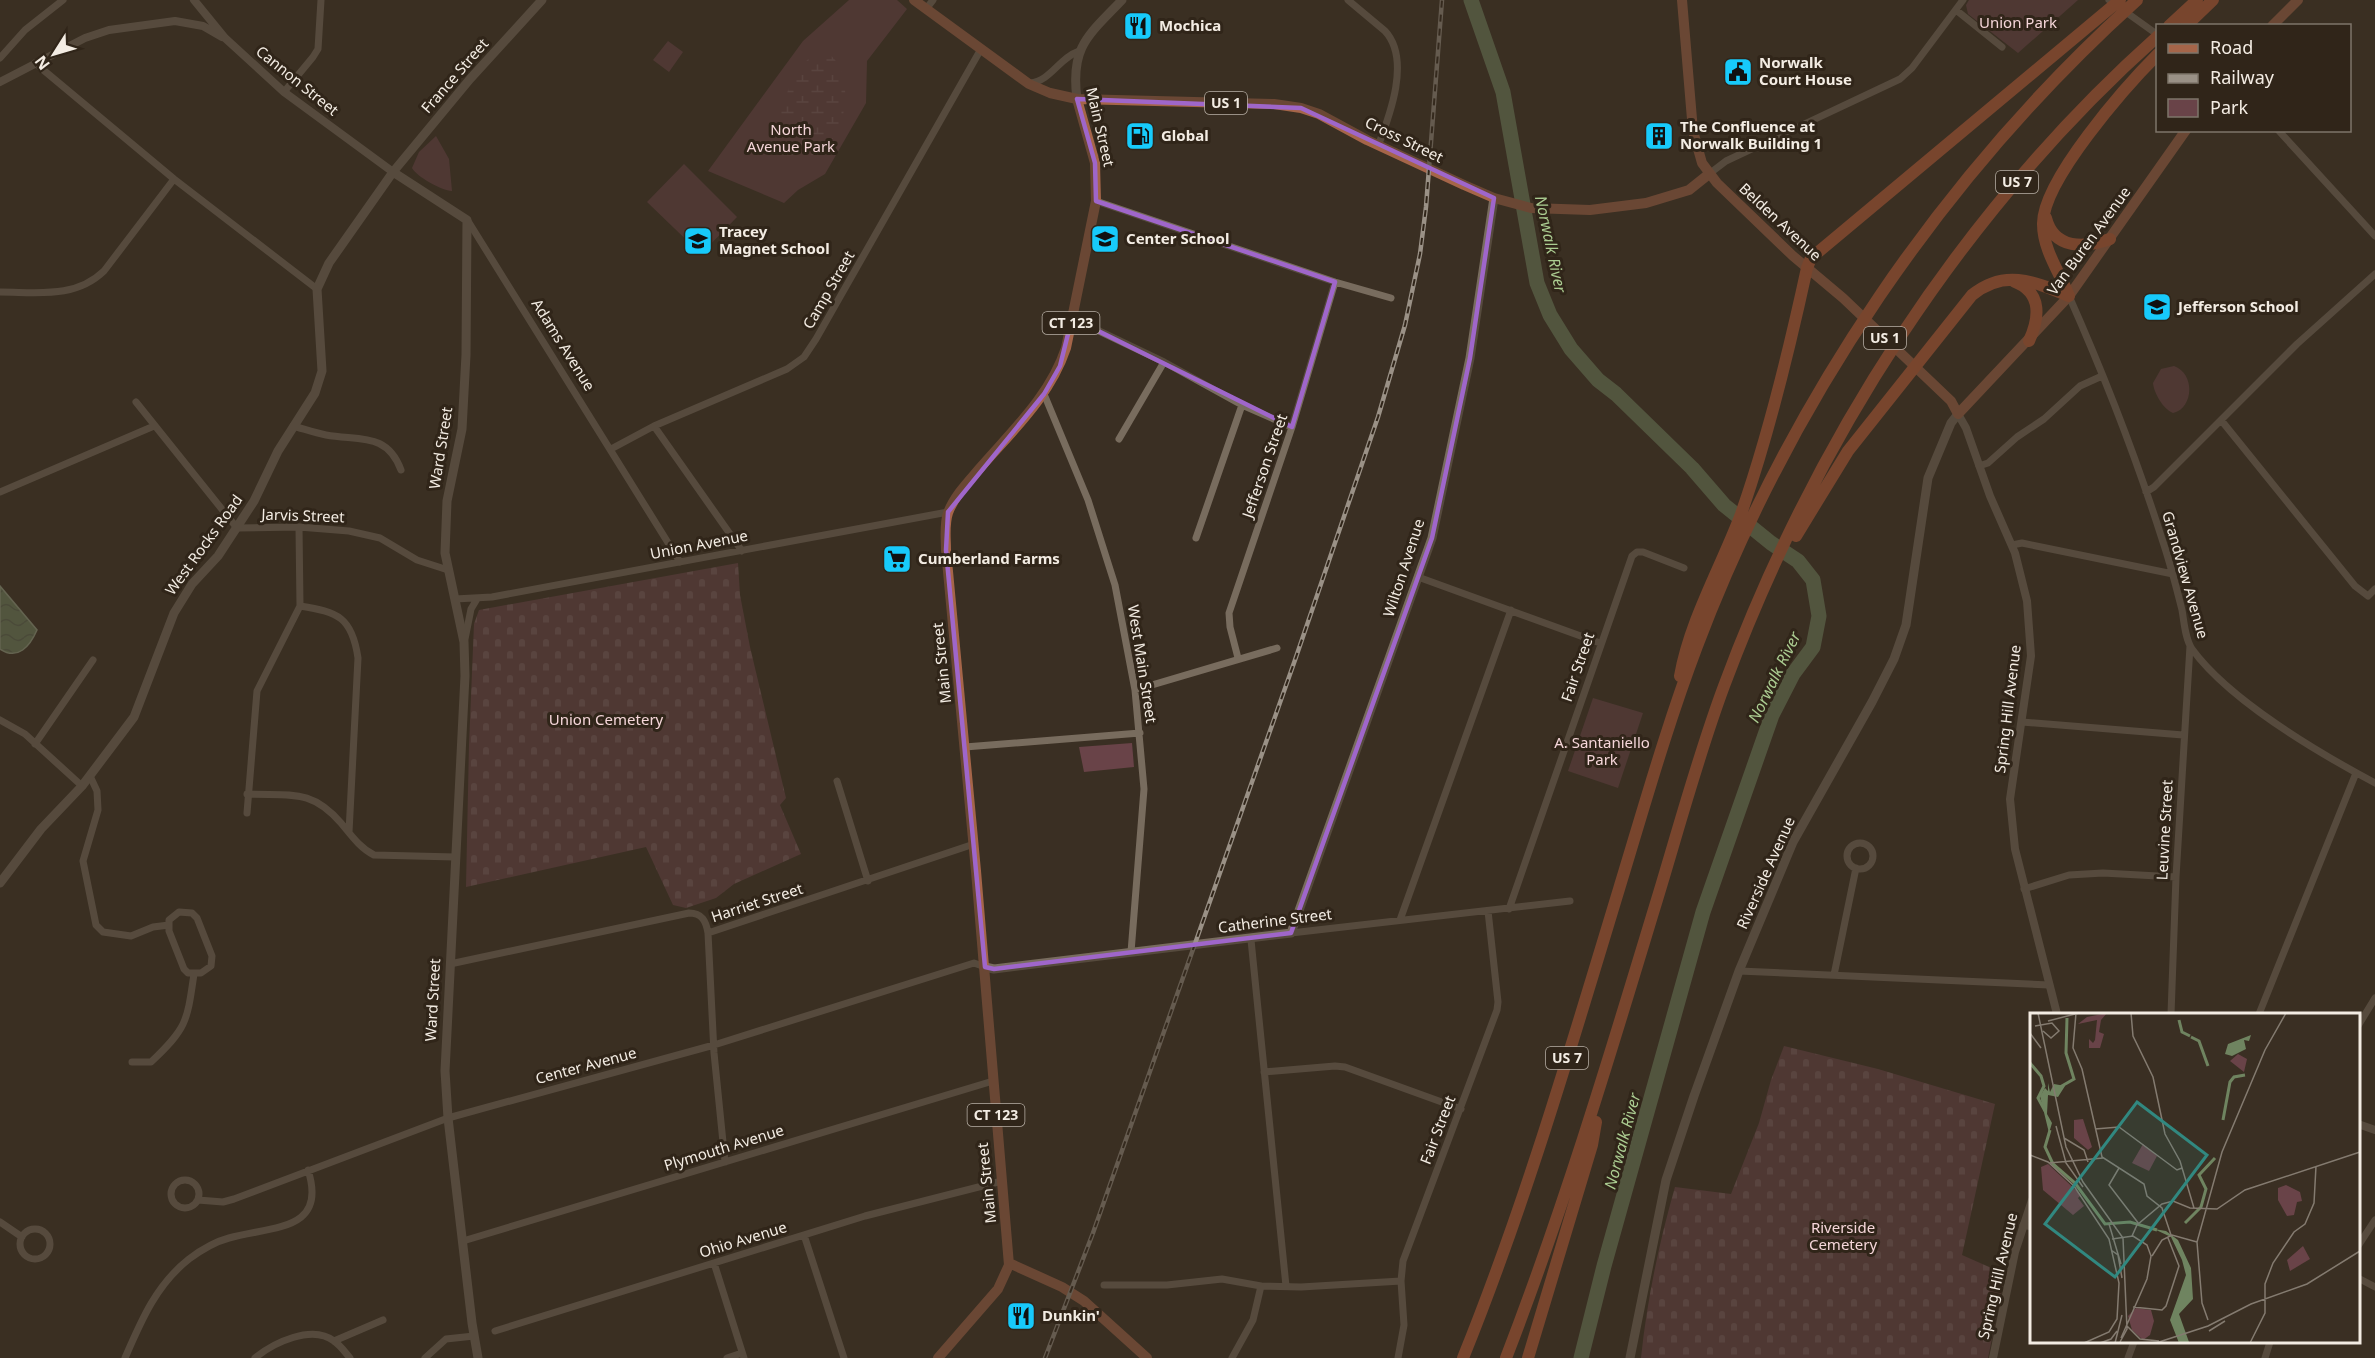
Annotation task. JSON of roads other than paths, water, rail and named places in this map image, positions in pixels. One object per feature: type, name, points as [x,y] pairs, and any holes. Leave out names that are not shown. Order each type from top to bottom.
[{"type":"highway","points":[[1726,565],[1772,413],[1807,268],[1817,251],[2107,6],[2120,0]]},
{"type":"highway","points":[[2171,24],[2197,0]]},
{"type":"highway","points":[[2188,24],[2213,0]]},
{"type":"highway","name":"US 7","points":[[1463,1358],[1537,1154],[1675,710],[1726,565],[1812,404],[1872,309],[1923,238],[1981,164],[2037,101],[2135,2]]},
{"type":"highway","name":"US 7","points":[[1506,1358],[1570,1181],[1707,737],[1727,678],[1760,596],[1801,519],[1842,431],[1901,336],[1964,248],[2023,175],[2086,105],[2155,38]]},
{"type":"highway","points":[[2070,296],[2045,242],[2042,225],[2045,208],[2056,185],[2083,143],[2106,112],[2156,55]]},
{"type":"highway","points":[[2045,208],[2051,230],[2065,243],[2087,246],[2110,239]]},
{"type":"highway","points":[[1801,519],[1840,461],[1972,295],[1989,284],[2008,280],[2032,281],[2070,296]]},
{"type":"highway","points":[[2008,280],[2024,286],[2035,300],[2037,316],[2029,341]]},
{"type":"highway","points":[[1528,1358],[1592,1145],[1603,1079]]},
{"type":"main road","name":"France Street","points":[[393,172],[470,79],[542,0]]},
{"type":"main road","name":"US 1","points":[[914,0],[1029,84],[1050,93],[1077,99]]},
{"type":"main road","name":"Main Street","points":[[939,1358],[998,1289],[1009,1263],[985,967],[946,550],[948,512],[968,483],[1044,394],[1060,366],[1096,201],[1095,163],[1077,99],[1075,71],[1079,51],[1090,34],[1122,0]]},
{"type":"main road","name":"Belden Avenue","points":[[1682,0],[1693,131],[1700,158],[1709,174],[1951,401],[1958,414]]},
{"type":"main road","points":[[2274,24],[2298,0]]},
{"type":"main road","name":"Cross Street","points":[[1077,99],[1144,99],[1292,106],[1324,117],[1378,146],[1494,198],[1531,208],[1590,210],[1646,203],[1689,190],[1709,174]]},
{"type":"main road","name":"Van Buren Avenue","points":[[1958,414],[2070,296],[2185,132]]},
{"type":"main road","name":"Adams Avenue","points":[[393,172],[467,220]]},
{"type":"main road","name":"West Rocks Road","points":[[0,883],[41,829],[82,786],[134,717],[174,613],[192,584],[218,556],[237,528],[254,501],[278,451],[315,393],[322,371],[317,289],[329,263],[393,172]]},
{"type":"main road","name":"Wilton Avenue","points":[[1291,933],[1432,538],[1470,358],[1494,198]]},
{"type":"main road","name":"Ward Street","points":[[467,220],[462,429],[447,501],[445,553],[464,642],[465,676],[454,857],[445,1071],[448,1118],[478,1358]]},
{"type":"main road","name":"Riverside Avenue","points":[[1630,1358],[1666,1180],[1740,971],[1792,842],[1894,659],[1906,625],[1928,478],[1947,431],[1958,414]]},
{"type":"main road","name":"Catherine Street","points":[[985,967],[994,969],[1251,940],[1291,933]]},
{"type":"main road","points":[[1009,1263],[1078,1296],[1147,1358]]},
{"type":"street","points":[[0,58],[25,30],[63,0]]},
{"type":"street","name":"Cannon Street","points":[[194,0],[225,38],[284,92],[393,172]]},
{"type":"street","points":[[284,92],[318,49],[321,0]]},
{"type":"street","points":[[926,9],[933,0]]},
{"type":"street","points":[[1348,0],[1385,31],[1394,46],[1395,96],[1378,146]]},
{"type":"street","points":[[1709,174],[1726,161],[1900,80],[1912,68],[1963,0]]},
{"type":"street","points":[[2107,6],[2141,23],[2155,38]]},
{"type":"street","points":[[1956,10],[2002,47]]},
{"type":"street","points":[[0,82],[34,63],[93,35],[109,30],[175,21],[202,26],[225,38]]},
{"type":"street","name":"Camp Street","points":[[611,449],[654,426],[787,369],[804,357],[828,320],[981,49]]},
{"type":"street","points":[[1029,84],[1041,81],[1067,55],[1079,51]]},
{"type":"street","points":[[34,63],[174,180],[317,289]]},
{"type":"street","points":[[2280,132],[2375,236]]},
{"type":"street","points":[[0,292],[69,291],[93,281],[104,271],[174,180]]},
{"type":"street","points":[[1096,201],[1335,282],[1391,298]]},
{"type":"street","name":"Adams Avenue","points":[[467,220],[681,562]]},
{"type":"street","points":[[2146,492],[2154,487],[2310,331],[2375,274]]},
{"type":"street","name":"Jefferson Street","points":[[1238,658],[1229,613],[1292,427],[1335,282]]},
{"type":"street","name":"Grandview Avenue","points":[[2070,296],[2146,492],[2173,574],[2190,646],[2244,700],[2308,744],[2375,783]]},
{"type":"street","points":[[1072,318],[1164,362],[1242,405],[1292,427]]},
{"type":"street","points":[[1119,439],[1164,362]]},
{"type":"street","points":[[1979,466],[1988,463],[2080,387],[2102,376]]},
{"type":"street","name":"West Main Street","points":[[1044,394],[1088,500],[1115,585],[1135,690],[1144,789],[1131,952]]},
{"type":"street","points":[[136,402],[237,528]]},
{"type":"street","points":[[1196,538],[1242,405]]},
{"type":"street","name":"Spring Hill Avenue","points":[[1958,414],[1966,428],[1990,496],[2012,545],[2026,601],[2031,656],[2010,799],[2015,849],[2057,1013]]},
{"type":"street","points":[[2221,420],[2355,586],[2368,596],[2375,589]]},
{"type":"street","points":[[0,492],[154,426]]},
{"type":"street","points":[[294,426],[326,435],[369,439],[382,443],[396,456],[401,470]]},
{"type":"street","points":[[654,426],[742,551]]},
{"type":"street","name":"Union Avenue","points":[[455,599],[477,599],[948,512]]},
{"type":"street","points":[[248,813],[257,692],[300,606],[299,527]]},
{"type":"street","name":"Jarvis Street","points":[[237,528],[299,527],[349,531],[380,538],[417,560],[448,570]]},
{"type":"street","points":[[2012,545],[2022,543],[2173,574]]},
{"type":"street","name":"Fair Street","points":[[1509,909],[1600,643],[1634,554],[1643,552],[1683,568]]},
{"type":"street","points":[[1418,577],[1600,643]]},
{"type":"street","name":"Ward Street","points":[[464,642],[471,609],[477,599]]},
{"type":"street","points":[[300,606],[330,612],[341,617],[350,628],[356,643],[358,658],[349,832]]},
{"type":"street","points":[[1400,920],[1511,610]]},
{"type":"street","name":"Leuvine Street","points":[[2171,1013],[2183,735],[2190,646]]},
{"type":"street","points":[[1135,690],[1277,648]]},
{"type":"street","points":[[35,744],[93,660]]},
{"type":"street","points":[[0,720],[16,728],[82,786]]},
{"type":"street","points":[[2022,722],[2183,735]]},
{"type":"street","points":[[965,747],[1140,733]]},
{"type":"street","points":[[2259,1013],[2356,773]]},
{"type":"street","points":[[90,776],[97,791],[98,810],[83,861],[96,925],[103,932],[131,936],[153,927],[169,925]]},
{"type":"street","points":[[837,781],[868,881]]},
{"type":"street","points":[[248,794],[304,796],[316,800],[325,806],[364,850],[374,855],[454,857]]},
{"type":"street","name":"Harriet Street","points":[[450,964],[689,913],[702,918],[707,925],[708,933],[974,844]]},
{"type":"street","points":[[1834,975],[1856,868]]},
{"type":"street","points":[[2024,889],[2069,875],[2103,873],[2176,877]]},
{"type":"street","name":"Catherine Street","points":[[1291,933],[1570,901]]},
{"type":"street","name":"Fair Street","points":[[1398,1358],[1404,1325],[1401,1281],[1403,1261],[1495,1018],[1498,1002],[1488,911]]},
{"type":"street","points":[[179,912],[192,913],[197,918],[212,956],[212,962],[207,970],[194,974],[184,969],[169,925],[173,915],[179,912]]},
{"type":"street","points":[[708,933],[714,1045],[725,1162]]},
{"type":"street","points":[[1251,940],[1286,1286]]},
{"type":"street","name":"Center Avenue","points":[[198,1200],[198,1189],[192,1182],[178,1182],[172,1189],[173,1199],[179,1206],[191,1206],[198,1200],[223,1202],[448,1118],[714,1045],[974,963],[985,967]]},
{"type":"street","points":[[1740,971],[2049,985]]},
{"type":"street","points":[[132,1062],[151,1062],[177,1037],[184,1026],[189,1008],[194,974]]},
{"type":"street","points":[[2360,1023],[2375,998]]},
{"type":"street","points":[[1264,1072],[1345,1067],[1461,1109]]},
{"type":"street","name":"Plymouth Avenue","points":[[463,1241],[993,1081]]},
{"type":"street","points":[[2360,1125],[2375,1130]]},
{"type":"street","points":[[125,1358],[150,1301],[188,1260],[207,1247],[227,1238],[280,1226],[298,1220],[306,1214],[311,1206],[313,1186],[308,1170]]},
{"type":"street","name":"Ohio Avenue","points":[[495,1332],[898,1206],[1002,1181]]},
{"type":"street","name":"Spring Hill Avenue","points":[[1993,1358],[2015,1252],[2027,1226],[2030,1206]]},
{"type":"street","points":[[2360,1243],[2375,1220]]},
{"type":"street","points":[[0,1222],[22,1237]]},
{"type":"street","points":[[30,1230],[43,1231],[50,1239],[48,1253],[37,1259],[27,1257],[21,1247],[22,1237],[30,1230]]},
{"type":"street","points":[[804,1235],[844,1358]]},
{"type":"street","points":[[714,1263],[743,1356],[727,1358]]},
{"type":"street","points":[[1104,1285],[1167,1285],[1222,1279],[1261,1286],[1401,1281]]},
{"type":"street","points":[[2360,1279],[2375,1287]]},
{"type":"street","points":[[1232,1358],[1253,1320],[1261,1286]]},
{"type":"street","points":[[334,1341],[383,1320]]},
{"type":"street","points":[[255,1358],[270,1347],[296,1337],[319,1336],[334,1341],[350,1358]]},
{"type":"street","points":[[425,1358],[446,1339],[474,1336]]},
{"type":"street","points":[[2128,1358],[2133,1343]]},
{"type":"street","points":[[2265,1358],[2269,1343]]},
{"type":"water","points":[[0,586],[37,630],[27,646],[18,652],[6,652],[0,649]]},
{"type":"waterway","name":"Norwalk River","points":[[1471,0],[1503,92],[1537,283],[1550,315],[1571,349],[1598,380],[1616,394],[1692,468],[1724,505],[1771,543],[1798,561],[1813,580],[1819,616],[1813,647],[1793,674],[1772,715],[1703,912],[1604,1266],[1581,1358]]},
{"type":"railway","points":[[1045,1358],[1093,1233],[1295,660],[1378,417],[1405,325],[1420,254],[1426,207],[1442,0]]},
{"type":"place","name":"Mochica","points":[[1138,26]]},
{"type":"place","name":"Norwalk Court House","points":[[1738,72]]},
{"type":"place","name":"Global","points":[[1140,136]]},
{"type":"place","name":"The Confluence at Norwalk Building 1","points":[[1659,136]]},
{"type":"place","name":"Center School","points":[[1105,239]]},
{"type":"place","name":"Tracey Magnet School","points":[[698,241]]},
{"type":"place","name":"Jefferson School","points":[[2157,307]]},
{"type":"place","name":"Cumberland Farms","points":[[897,559]]},
{"type":"place","name":"Dunkin'","points":[[1021,1316]]},
{"type":"park label","name":"Union Park","points":[[2018,23]]},
{"type":"park label","name":"North Avenue Park","points":[[791,138]]},
{"type":"park label","name":"Union Cemetery","points":[[606,720]]},
{"type":"park label","name":"A. Santaniello Park","points":[[1602,752]]},
{"type":"park label","name":"Riverside Cemetery","points":[[1843,1236]]}]
